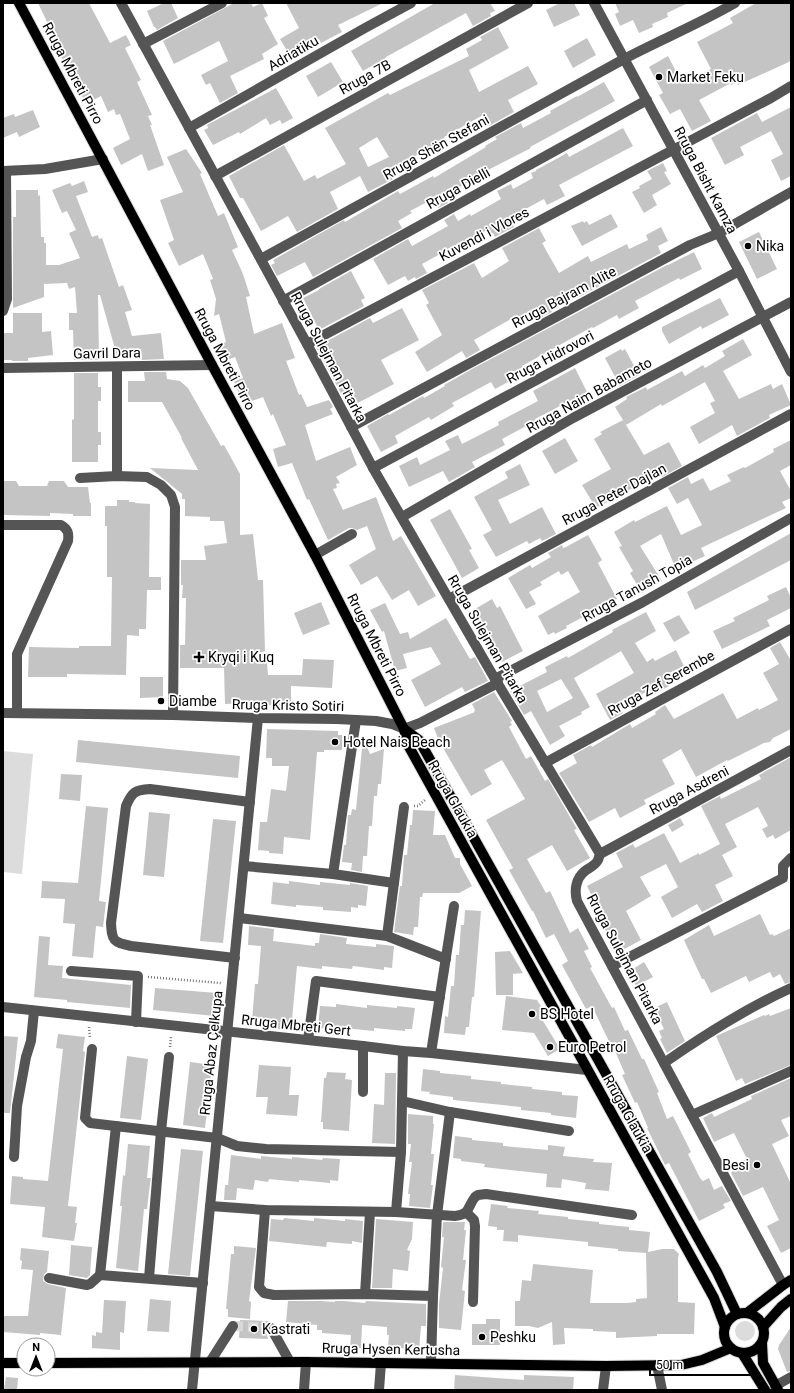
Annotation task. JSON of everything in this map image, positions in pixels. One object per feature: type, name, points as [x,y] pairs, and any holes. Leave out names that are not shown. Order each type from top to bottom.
[{"type":"main road","name":"Rruga Mbreti Pirro","points":[[19,3],[315,555],[404,729]]},
{"type":"main road","name":"Rruga Glaukia","points":[[404,729],[408,745],[433,792],[714,1298],[725,1327]]},
{"type":"main road","name":"Rruga Glaukia","points":[[404,729],[419,740],[717,1272],[742,1313]]},
{"type":"main road","points":[[762,1343],[754,1351],[742,1353],[738,1352],[731,1348],[724,1338],[725,1327],[731,1318],[742,1313],[787,1283]]},
{"type":"main road","points":[[763,1327],[781,1307],[791,1299]]},
{"type":"main road","points":[[742,1313],[752,1314],[759,1319],[763,1327],[763,1363],[776,1388]]},
{"type":"main road","name":"Rruga Hysen Kertusha","points":[[56,1363],[306,1362],[606,1366],[681,1365],[702,1360],[731,1348]]},
{"type":"main road","points":[[742,1353],[765,1390]]},
{"type":"main road","points":[[3,1363],[16,1363]]},
{"type":"street","name":"Rruga Sulejman Pitarka","points":[[121,3],[374,468],[545,763],[600,854],[598,860],[584,872],[576,883],[575,892],[578,901],[770,1261],[787,1283]]},
{"type":"street","points":[[143,44],[222,3]]},
{"type":"street","name":"Adriatiku","points":[[189,128],[411,3]]},
{"type":"street","name":"Rruga 7B","points":[[215,176],[528,3]]},
{"type":"street","name":"Rruga Bisht Kamza","points":[[594,3],[719,232],[791,372]]},
{"type":"street","name":"Rruga Shën Stefani","points":[[261,259],[624,59],[658,41],[712,16],[735,3]]},
{"type":"street","name":"Kuvendi i Vlores","points":[[307,344],[791,86]]},
{"type":"street","name":"Rruga Dielli","points":[[283,301],[647,100]]},
{"type":"street","points":[[3,311],[7,299],[4,171],[45,170],[103,159]]},
{"type":"street","name":"Rruga Bajram Alite","points":[[351,427],[690,245],[719,232],[791,192]]},
{"type":"street","name":"Rruga Hidrovori","points":[[374,468],[739,271]]},
{"type":"street","name":"Rruga Naim Babameto","points":[[402,517],[573,418],[791,302]]},
{"type":"street","name":"Gavril Dara","points":[[3,368],[212,365]]},
{"type":"street","points":[[117,367],[117,476]]},
{"type":"street","name":"Rruga Peter Dajlan","points":[[449,599],[791,414]]},
{"type":"street","points":[[80,478],[117,476],[147,477],[161,485],[171,495],[175,507],[173,715]]},
{"type":"street","name":"Rruga Tanush Topia","points":[[404,729],[420,723],[643,602],[791,518]]},
{"type":"street","points":[[3,526],[61,525],[66,528],[69,535],[68,541],[17,654],[17,713]]},
{"type":"street","points":[[315,555],[352,534]]},
{"type":"street","name":"Rruga Zef Serembe","points":[[545,763],[791,629]]},
{"type":"street","name":"Rruga Kristo Sotiri","points":[[3,713],[337,719],[376,721],[392,724],[404,729]]},
{"type":"street","name":"Rruga Abaz Çelkupa","points":[[192,1390],[258,718]]},
{"type":"street","points":[[333,874],[356,720]]},
{"type":"street","name":"Rruga Asdreni","points":[[600,854],[791,750]]},
{"type":"street","points":[[235,958],[118,944],[111,936],[111,923],[126,806],[130,796],[139,789],[150,789],[250,802]]},
{"type":"street","points":[[387,936],[404,807]]},
{"type":"street","points":[[612,966],[783,878],[783,866],[791,858]]},
{"type":"street","points":[[244,866],[333,874],[394,883]]},
{"type":"street","points":[[432,1053],[454,906]]},
{"type":"street","points":[[239,918],[387,936],[446,959]]},
{"type":"street","points":[[71,971],[138,976],[136,1022]]},
{"type":"street","points":[[308,1040],[316,980],[440,997]]},
{"type":"street","points":[[664,1063],[713,1030],[751,1008],[791,988]]},
{"type":"street","name":"Rruga Mbreti Gert","points":[[3,1007],[587,1070]]},
{"type":"street","points":[[14,1157],[17,1106],[26,1057],[31,1042],[34,1011]]},
{"type":"street","points":[[362,1046],[363,1092]]},
{"type":"street","points":[[92,1049],[85,1118],[90,1123],[217,1138],[237,1146],[266,1149],[401,1152]]},
{"type":"street","points":[[396,1212],[401,1152],[403,1051]]},
{"type":"street","points":[[149,1278],[161,1131],[169,1057]]},
{"type":"street","points":[[692,1115],[791,1070]]},
{"type":"street","points":[[402,1101],[450,1112],[569,1131]]},
{"type":"street","points":[[432,1363],[433,1296],[437,1216],[450,1112]]},
{"type":"street","points":[[49,1278],[87,1285],[100,1274],[116,1126]]},
{"type":"street","points":[[210,1206],[265,1210],[396,1212],[437,1216],[455,1216],[467,1213],[475,1197],[486,1194],[632,1214]]},
{"type":"street","points":[[265,1210],[259,1287],[264,1293],[274,1295],[365,1294],[433,1296]]},
{"type":"street","points":[[365,1294],[370,1212]]},
{"type":"street","points":[[467,1213],[474,1220],[475,1226],[473,1302]]},
{"type":"street","points":[[100,1274],[203,1283]]},
{"type":"street","points":[[210,1362],[233,1326]]},
{"type":"street","points":[[271,1328],[290,1362]]},
{"type":"street","points":[[304,1390],[306,1362]]},
{"type":"street","points":[[379,1390],[381,1363]]},
{"type":"street","points":[[657,1365],[662,1390]]},
{"type":"street","points":[[603,1390],[606,1366]]},
{"type":"street","points":[[776,1388],[791,1378]]},
{"type":"path","points":[[404,807],[418,806],[433,792]]},
{"type":"path","points":[[138,976],[232,984]]},
{"type":"path","points":[[87,1016],[92,1049]]},
{"type":"path","points":[[169,1057],[172,1025]]},
{"type":"shaded area","points":[[3,751],[33,754],[22,874],[3,872]]},
{"type":"shaded area","points":[[745,1321],[752,1324],[755,1331],[752,1338],[745,1341],[738,1338],[735,1331],[738,1324]]},
{"type":"building","points":[[38,3],[89,3],[110,43],[126,35],[131,45],[125,48],[141,80],[137,82],[152,115],[148,116],[152,125],[150,125],[164,165],[148,171],[142,154],[121,165],[113,148],[130,139],[120,114],[116,115],[114,109],[108,112],[101,96],[86,104],[60,54],[64,52]]},
{"type":"building","points":[[164,3],[171,3],[178,18],[157,30],[154,27],[147,11]]},
{"type":"building","points":[[234,3],[251,3],[253,7],[262,3],[268,16],[264,18],[278,44],[262,54],[264,59],[230,76],[238,93],[220,103],[210,83],[206,85],[201,75],[228,61],[219,41],[174,64],[163,41]]},
{"type":"building","points":[[286,3],[383,3],[338,25],[342,32],[321,43],[319,39],[290,56],[280,39],[299,28]]},
{"type":"building","points":[[435,3],[490,3],[495,11],[490,13],[491,16],[473,26],[466,13],[363,71],[351,51]]},
{"type":"building","points":[[560,3],[574,3],[580,15],[554,27],[546,10]]},
{"type":"building","points":[[615,3],[688,3],[667,13],[668,17],[652,24],[653,27],[639,33],[633,20],[620,26],[615,14],[619,12]]},
{"type":"building","points":[[756,3],[791,3],[791,61],[738,85],[737,82],[731,85],[731,83],[699,100],[711,121],[692,131],[680,109],[670,114],[659,95],[663,93],[649,67],[668,56],[682,83],[685,83],[711,69],[697,42],[733,23],[730,18]]},
{"type":"building","points":[[498,27],[509,48],[469,70],[479,92],[528,66],[538,84],[508,100],[514,112],[489,126],[483,115],[444,137],[447,142],[424,155],[422,152],[389,171],[393,179],[368,192],[360,176],[330,192],[338,209],[297,232],[288,216],[261,231],[243,198],[240,198],[229,176],[284,145],[304,181],[315,175],[317,179],[346,164],[325,128],[388,93],[390,95],[469,56],[466,49],[482,40],[480,37]],"holes":[[[377,137],[389,157],[368,167],[359,148]]]},
{"type":"building","points":[[587,38],[596,55],[573,68],[564,51]]},
{"type":"building","points":[[331,62],[343,82],[318,97],[306,76]]},
{"type":"building","points":[[604,82],[615,101],[530,147],[531,148],[484,172],[444,197],[448,203],[438,208],[433,199],[410,211],[412,213],[398,221],[402,228],[313,277],[305,262],[277,276],[271,265],[275,263],[273,260],[344,220],[345,222],[398,191],[400,194],[433,176],[434,178],[486,147],[485,146],[497,139],[495,137],[521,123],[523,128],[551,113],[550,111]]},
{"type":"building","points":[[276,88],[293,118],[282,124],[280,120],[270,125],[266,118],[240,134],[239,132],[213,145],[204,130],[208,128],[207,125]]},
{"type":"building","points":[[791,107],[791,176],[781,181],[771,160],[783,154],[771,131],[740,147],[744,155],[725,165],[711,138],[757,113],[762,122]]},
{"type":"building","points":[[33,110],[40,127],[19,137],[17,132],[3,138],[3,118],[14,114],[15,117]]},
{"type":"building","points":[[623,128],[633,146],[559,185],[565,196],[547,205],[544,199],[509,218],[514,227],[495,237],[493,233],[490,235],[487,230],[422,264],[427,273],[416,279],[415,277],[408,281],[405,276],[388,285],[373,259],[408,239],[412,246],[448,226],[444,220],[454,214],[458,221],[470,214],[471,216],[501,199],[497,191],[511,184],[513,189],[533,178],[531,173],[536,170],[567,153],[569,157]]},
{"type":"building","points":[[186,149],[202,173],[200,174],[218,216],[224,213],[238,247],[232,250],[243,274],[250,296],[246,297],[254,334],[282,323],[295,358],[286,361],[299,395],[301,394],[307,407],[329,400],[333,407],[330,409],[333,414],[305,425],[316,461],[350,447],[357,465],[336,477],[340,483],[336,484],[337,488],[333,489],[343,510],[376,497],[393,541],[401,536],[436,596],[418,606],[409,590],[392,600],[377,576],[361,585],[349,565],[376,549],[367,526],[357,530],[349,528],[328,540],[309,499],[307,500],[292,463],[278,467],[273,449],[286,445],[273,414],[271,416],[263,397],[243,404],[234,381],[243,378],[235,357],[220,363],[214,347],[226,342],[219,314],[214,316],[216,299],[210,280],[213,279],[203,254],[179,266],[168,243],[174,240],[160,200],[183,192],[167,157]]},
{"type":"building","points":[[663,163],[667,171],[664,172],[671,184],[652,195],[657,205],[644,213],[632,192],[640,188],[639,186],[652,179],[647,171]]},
{"type":"building","points":[[84,181],[88,192],[76,196],[92,237],[98,235],[99,239],[102,238],[119,287],[123,285],[132,310],[125,312],[132,336],[161,333],[164,359],[142,360],[141,349],[117,356],[100,295],[98,295],[99,360],[74,360],[73,330],[69,330],[69,313],[77,313],[75,287],[69,289],[67,283],[44,284],[44,297],[13,308],[13,217],[16,217],[16,190],[38,190],[38,196],[40,195],[41,237],[44,237],[44,243],[46,243],[46,265],[59,265],[80,258],[69,233],[76,230],[67,211],[62,213],[52,190],[70,183],[72,186]]},
{"type":"building","points":[[611,214],[618,227],[582,246],[571,226],[583,221],[584,223],[587,221],[589,225]]},
{"type":"building","points":[[661,227],[668,241],[658,246],[661,253],[577,298],[571,289],[547,302],[552,312],[538,319],[533,309],[517,318],[516,316],[474,340],[480,350],[466,358],[462,351],[427,372],[415,352],[442,335],[426,305],[429,303],[422,290],[474,263],[482,278],[509,261],[502,248],[539,228],[546,241],[542,243],[559,273],[588,256],[591,262],[627,244],[629,249],[648,240],[646,235]]},
{"type":"building","points":[[759,232],[777,269],[757,279],[739,242]]},
{"type":"building","points":[[694,252],[702,269],[680,280],[679,278],[635,301],[639,308],[619,319],[617,315],[593,328],[592,327],[522,366],[525,373],[495,389],[491,382],[452,403],[454,406],[431,420],[429,417],[395,436],[398,443],[381,452],[367,426],[423,396],[424,398],[472,369]]},
{"type":"building","points":[[351,271],[365,298],[361,300],[364,306],[319,330],[303,298]]},
{"type":"building","points":[[720,298],[729,315],[702,329],[701,326],[669,344],[662,331],[662,327]]},
{"type":"building","points":[[402,308],[419,340],[381,360],[394,384],[354,405],[350,398],[345,401],[316,347],[370,318],[373,323]]},
{"type":"building","points":[[13,313],[42,313],[42,332],[51,331],[53,355],[28,358],[28,361],[3,360],[3,333],[13,333]]},
{"type":"building","points":[[743,339],[752,355],[723,371],[739,399],[771,384],[773,389],[782,384],[791,405],[769,415],[770,418],[737,436],[732,425],[699,444],[690,427],[715,413],[710,403],[715,401],[705,382],[662,406],[661,404],[626,425],[615,407],[627,399],[626,397],[646,387],[647,390],[682,371],[685,376],[703,365],[705,368],[725,356],[722,351]]},
{"type":"building","points":[[621,349],[622,351],[625,349],[639,375],[620,386],[605,358]]},
{"type":"building","points":[[575,368],[587,392],[535,419],[536,421],[502,439],[505,445],[472,462],[475,467],[449,482],[443,471],[409,487],[399,466],[417,457],[420,465],[450,450],[445,441],[458,435],[462,444],[499,425],[498,422],[538,401],[533,391]]},
{"type":"building","points":[[144,372],[166,372],[167,379],[180,381],[188,388],[221,446],[224,445],[240,474],[240,535],[253,534],[258,580],[263,580],[265,651],[249,657],[265,658],[268,675],[302,675],[303,659],[334,660],[332,688],[291,686],[291,705],[266,705],[266,702],[225,704],[224,668],[180,668],[180,645],[185,645],[186,598],[182,598],[183,585],[181,585],[181,560],[206,560],[204,546],[227,543],[224,521],[210,521],[210,517],[185,516],[185,499],[182,499],[182,494],[150,468],[198,470],[162,402],[128,402],[128,381],[145,381]]},
{"type":"building","points":[[74,373],[98,373],[98,387],[101,387],[101,401],[98,401],[98,432],[101,432],[101,445],[98,445],[98,462],[72,462]]},
{"type":"building","points":[[623,420],[644,455],[669,442],[682,466],[662,477],[660,473],[596,508],[582,485],[611,469],[594,439],[602,434],[600,432]]},
{"type":"building","points":[[565,438],[578,461],[555,474],[542,451]]},
{"type":"building","points":[[791,440],[791,465],[780,471],[791,491],[791,498],[782,502],[786,508],[701,548],[705,556],[676,569],[661,534],[640,546],[662,581],[642,593],[630,573],[633,571],[619,547],[622,546],[614,532],[634,520],[635,522],[667,506],[681,535],[702,525],[688,498],[677,504],[668,488],[688,477],[691,484],[703,478],[710,491],[731,481],[727,475],[744,467],[745,468],[774,452],[773,449]]},
{"type":"building","points":[[520,464],[530,485],[498,500],[510,524],[542,507],[556,534],[542,541],[540,538],[529,544],[527,541],[496,557],[483,535],[492,530],[474,497],[508,478],[505,472]]},
{"type":"building","points":[[3,481],[16,481],[19,486],[47,486],[49,481],[64,481],[68,487],[88,487],[91,503],[91,516],[73,516],[73,514],[50,513],[50,516],[3,515]]},
{"type":"building","points":[[117,500],[129,500],[129,502],[150,504],[149,577],[161,577],[161,590],[147,590],[146,629],[139,629],[139,636],[127,635],[126,675],[67,674],[67,677],[28,677],[29,647],[79,648],[79,646],[111,646],[112,577],[107,577],[107,526],[105,526],[105,506],[117,506]]},
{"type":"building","points":[[450,509],[472,549],[469,550],[479,568],[462,578],[430,520]]},
{"type":"building","points":[[791,533],[791,560],[695,610],[687,592]]},
{"type":"building","points":[[588,535],[602,560],[598,563],[617,599],[566,626],[567,628],[555,634],[554,632],[548,635],[538,616],[580,592],[568,571],[561,575],[559,571],[540,582],[542,585],[529,592],[536,604],[526,609],[508,578],[530,565],[532,568],[551,557],[548,553],[562,545],[563,548],[566,547]]},
{"type":"building","points":[[786,587],[791,598],[791,608],[767,620],[770,626],[722,649],[713,631],[735,621],[733,618],[769,600],[767,596]]},
{"type":"building","points":[[492,599],[497,608],[500,606],[523,651],[502,662],[489,637],[491,636],[475,609]]},
{"type":"building","points":[[321,602],[330,624],[303,635],[294,613]]},
{"type":"building","points":[[385,603],[400,634],[408,632],[410,639],[446,618],[470,659],[475,657],[488,681],[465,692],[462,687],[425,707],[411,680],[441,664],[431,647],[403,654],[407,668],[395,671],[384,631],[382,632],[370,610]]},
{"type":"building","points":[[646,612],[656,631],[635,643],[647,662],[653,658],[655,661],[676,650],[684,666],[663,676],[669,686],[653,695],[650,690],[630,700],[631,701],[620,708],[623,713],[610,720],[596,694],[634,673],[621,651],[574,678],[590,707],[581,712],[582,714],[559,726],[565,736],[550,745],[531,711],[524,715],[510,691],[547,672],[545,667],[567,656],[568,658],[613,632],[612,630]],"holes":[[[561,679],[573,698],[547,712],[537,691]]]},
{"type":"building","points":[[679,615],[690,633],[674,642],[663,623]]},
{"type":"building","points":[[780,642],[790,659],[791,658],[791,729],[773,738],[770,742],[764,743],[728,761],[727,760],[696,777],[681,749],[662,760],[675,784],[644,800],[646,804],[620,818],[615,808],[589,822],[559,773],[577,763],[573,755],[591,745],[592,747],[630,724],[632,728],[656,714],[655,712],[665,705],[674,719],[723,693],[737,719],[778,700],[763,673],[779,664],[770,648]]},
{"type":"building","points":[[140,677],[163,677],[163,697],[140,698]]},
{"type":"building","points":[[494,692],[512,721],[510,722],[512,725],[509,727],[526,759],[531,756],[545,781],[548,779],[577,829],[574,830],[590,858],[567,871],[552,845],[527,859],[546,893],[550,891],[570,933],[578,928],[589,949],[584,951],[592,967],[590,968],[612,1008],[614,1007],[625,1031],[628,1030],[642,1059],[644,1059],[659,1092],[657,1093],[667,1119],[673,1116],[691,1152],[688,1154],[700,1178],[703,1181],[709,1178],[714,1190],[722,1186],[731,1201],[723,1204],[725,1208],[699,1221],[669,1163],[665,1165],[647,1128],[637,1102],[635,1103],[622,1075],[625,1074],[615,1051],[614,1052],[592,1006],[586,1009],[562,965],[568,961],[554,934],[546,938],[533,911],[509,870],[513,868],[486,820],[525,799],[502,760],[484,770],[492,784],[471,796],[439,741],[434,728],[475,712],[472,704]]},
{"type":"building","points":[[267,729],[338,731],[338,735],[342,735],[342,750],[324,750],[324,752],[317,752],[310,840],[284,837],[283,854],[269,853],[269,851],[258,850],[260,822],[267,822],[271,789],[286,791],[289,766],[272,766],[272,758],[266,758]]},
{"type":"building","points":[[363,738],[370,754],[384,749],[381,784],[378,784],[377,796],[374,796],[372,826],[369,826],[367,856],[363,856],[362,872],[351,870],[352,863],[342,862],[344,845],[346,845],[348,815],[351,815],[352,809],[356,810]]},
{"type":"building","points":[[78,740],[240,756],[238,778],[76,762]]},
{"type":"building","points":[[791,757],[791,830],[775,839],[773,835],[767,838],[762,829],[768,826],[758,807],[725,824],[737,847],[722,855],[733,876],[715,885],[723,901],[702,912],[697,904],[672,918],[661,897],[678,887],[666,864],[640,877],[651,896],[626,911],[641,940],[617,953],[595,910],[598,908],[587,886],[623,867],[616,853],[633,844],[635,848],[664,833],[680,863],[720,844],[701,806],[720,796],[721,799],[761,779],[759,775]]},
{"type":"building","points":[[61,774],[82,775],[80,801],[59,799]]},
{"type":"building","points":[[86,806],[108,808],[99,901],[106,902],[103,927],[96,926],[93,958],[72,956],[75,924],[63,923],[65,899],[41,898],[42,881],[78,883]]},
{"type":"building","points":[[413,810],[435,811],[433,835],[445,835],[455,858],[460,858],[460,864],[472,886],[459,893],[423,893],[422,897],[420,897],[418,927],[414,927],[413,935],[394,932],[400,886],[402,886],[404,855],[407,855]]},
{"type":"building","points":[[149,812],[170,814],[164,877],[143,875]]},
{"type":"building","points":[[680,818],[684,825],[672,832],[668,825]]},
{"type":"building","points":[[213,819],[236,821],[223,943],[200,941]]},
{"type":"building","points":[[289,881],[320,885],[320,882],[350,885],[350,883],[368,886],[366,906],[358,905],[358,908],[351,907],[351,912],[323,910],[323,907],[296,905],[296,907],[271,904],[273,882],[289,884]]},
{"type":"building","points":[[465,910],[481,911],[474,997],[472,997],[469,1027],[466,1027],[465,1035],[444,1033],[445,1016],[448,1017],[451,986],[454,986],[456,955],[459,955],[461,925],[464,925]]},
{"type":"building","points":[[760,914],[770,935],[772,934],[774,936],[791,928],[791,982],[785,984],[780,974],[773,978],[770,972],[749,982],[746,976],[711,993],[704,979],[702,979],[684,940],[709,925],[714,936]]},
{"type":"building","points":[[249,926],[274,929],[273,941],[315,946],[315,943],[319,943],[320,934],[347,938],[346,944],[376,947],[376,944],[394,946],[392,968],[384,967],[384,970],[353,966],[352,969],[322,966],[322,969],[297,966],[291,1030],[266,1028],[266,1022],[252,1021],[255,984],[258,984],[261,946],[248,945]]},
{"type":"building","points":[[39,936],[50,937],[48,965],[63,966],[62,978],[131,985],[130,1008],[67,1002],[67,1000],[34,997]]},
{"type":"building","points":[[510,951],[523,973],[513,974],[513,995],[496,995],[495,952]]},
{"type":"building","points":[[644,962],[653,977],[636,986],[628,972]]},
{"type":"building","points":[[155,988],[217,993],[215,1016],[153,1010]]},
{"type":"building","points":[[506,996],[537,1000],[547,1016],[540,1016],[560,1049],[548,1056],[534,1033],[502,1030]]},
{"type":"building","points":[[667,1002],[685,1041],[667,1053],[660,1039],[662,1038],[659,1031],[664,1029],[654,1008]]},
{"type":"building","points":[[336,1004],[367,1008],[367,1005],[415,1008],[412,1029],[405,1029],[405,1031],[374,1028],[374,1031],[343,1028],[343,1030],[318,1028],[320,1006],[336,1007]]},
{"type":"building","points":[[791,1008],[791,1065],[745,1084],[742,1078],[736,1081],[716,1036],[764,1015],[769,1014],[770,1016]]},
{"type":"building","points":[[58,1034],[85,1037],[83,1051],[85,1052],[68,1206],[77,1207],[75,1223],[77,1223],[74,1241],[42,1237],[45,1207],[10,1204],[12,1176],[23,1177],[23,1179],[48,1181],[63,1049],[56,1048]]},
{"type":"building","points":[[3,1036],[18,1037],[10,1113],[3,1113]]},
{"type":"building","points":[[127,1056],[148,1059],[141,1120],[120,1118]]},
{"type":"building","points":[[190,1062],[212,1065],[205,1128],[183,1125]]},
{"type":"building","points":[[259,1065],[291,1067],[289,1095],[299,1095],[297,1116],[266,1114],[268,1097],[256,1097]]},
{"type":"building","points":[[423,1069],[440,1071],[440,1073],[471,1076],[471,1079],[501,1082],[501,1084],[562,1092],[562,1095],[578,1096],[576,1118],[551,1115],[551,1113],[521,1110],[521,1107],[453,1100],[453,1097],[429,1094],[430,1092],[421,1091]]},
{"type":"building","points":[[327,1072],[346,1073],[345,1079],[352,1080],[349,1131],[323,1129],[323,1122],[321,1122],[324,1078],[326,1078]]},
{"type":"building","points":[[385,1073],[396,1073],[395,1144],[372,1143],[374,1104],[384,1105]]},
{"type":"building","points":[[791,1078],[791,1116],[781,1120],[789,1136],[772,1144],[791,1184],[791,1248],[781,1253],[767,1226],[779,1220],[763,1187],[743,1196],[731,1173],[740,1162],[747,1159],[734,1133],[714,1142],[703,1118],[712,1113],[714,1117],[752,1099],[751,1096]]},
{"type":"building","points":[[408,1114],[433,1116],[434,1124],[431,1154],[434,1154],[431,1185],[433,1185],[430,1208],[409,1206],[410,1194],[408,1194],[412,1162],[409,1162],[411,1144],[408,1144]]},
{"type":"building","points":[[455,1136],[472,1138],[472,1140],[503,1143],[503,1146],[548,1150],[548,1145],[565,1147],[563,1156],[594,1159],[593,1162],[612,1163],[609,1191],[585,1189],[586,1183],[562,1179],[561,1188],[546,1187],[547,1174],[484,1167],[485,1164],[461,1161],[461,1159],[453,1158]]},
{"type":"building","points":[[128,1144],[150,1146],[147,1178],[151,1178],[147,1209],[144,1209],[138,1271],[116,1268],[122,1206],[120,1206],[123,1175],[125,1176]]},
{"type":"building","points":[[181,1149],[203,1151],[190,1276],[168,1274]]},
{"type":"building","points":[[231,1155],[261,1159],[261,1156],[292,1159],[292,1157],[322,1160],[323,1158],[340,1159],[338,1181],[330,1180],[330,1183],[299,1180],[299,1182],[269,1179],[268,1182],[255,1180],[253,1190],[237,1188],[236,1200],[224,1200],[225,1185],[228,1185]]},
{"type":"building","points":[[491,1204],[508,1206],[507,1208],[539,1211],[538,1214],[568,1217],[568,1219],[599,1222],[599,1224],[629,1227],[629,1230],[650,1232],[648,1252],[662,1249],[674,1249],[679,1254],[678,1302],[695,1303],[694,1334],[657,1334],[657,1336],[616,1338],[616,1332],[593,1331],[593,1329],[564,1328],[565,1344],[553,1345],[552,1322],[538,1328],[529,1326],[515,1326],[515,1301],[520,1301],[522,1280],[531,1281],[533,1264],[593,1270],[590,1303],[627,1303],[636,1302],[636,1299],[647,1298],[646,1253],[618,1251],[618,1249],[588,1246],[588,1242],[518,1235],[518,1242],[503,1241],[504,1230],[497,1230],[497,1227],[488,1226]]},
{"type":"building","points":[[284,1218],[314,1221],[314,1218],[363,1221],[362,1243],[352,1241],[352,1244],[327,1242],[326,1247],[269,1241],[271,1219],[283,1220]]},
{"type":"building","points":[[376,1219],[413,1222],[412,1239],[407,1250],[410,1251],[408,1271],[393,1269],[392,1288],[372,1288]]},
{"type":"building","points":[[443,1222],[465,1222],[464,1230],[466,1230],[463,1260],[466,1260],[462,1290],[465,1291],[461,1330],[439,1328],[439,1304],[443,1268],[441,1267],[444,1237],[442,1237]]},
{"type":"building","points":[[71,1245],[92,1247],[90,1275],[87,1278],[69,1275]]},
{"type":"building","points":[[234,1246],[256,1248],[249,1301],[251,1302],[250,1319],[228,1317],[228,1309],[226,1309],[231,1254],[234,1254]]},
{"type":"building","points":[[21,1248],[49,1251],[47,1272],[44,1274],[43,1281],[48,1284],[66,1288],[61,1335],[3,1332],[3,1316],[28,1316],[33,1270],[21,1269]]},
{"type":"building","points":[[150,1299],[171,1301],[169,1332],[147,1331]]},
{"type":"building","points":[[104,1300],[126,1301],[124,1333],[120,1332],[120,1350],[92,1348],[92,1335],[96,1336],[96,1332],[102,1333]]},
{"type":"building","points":[[288,1301],[344,1301],[365,1303],[367,1301],[426,1304],[426,1326],[421,1326],[419,1350],[388,1347],[389,1335],[387,1335],[387,1327],[362,1325],[361,1348],[350,1348],[351,1335],[322,1333],[322,1330],[317,1330],[317,1325],[286,1322]]},
{"type":"building","points":[[486,1319],[500,1319],[500,1345],[472,1345],[472,1324],[486,1324]]},
{"type":"building","name":"Kastrati","points":[[240,1320],[269,1321],[265,1328],[268,1339],[239,1338]]},
{"type":"building","points":[[791,1327],[791,1371],[787,1372],[778,1349]]},
{"type":"building","points":[[455,1375],[524,1380],[524,1375],[574,1377],[573,1390],[454,1390]]},
{"type":"building","points":[[6,1377],[18,1378],[17,1390],[4,1390]]},
{"type":"tunnel","points":[[233,1326],[271,1328]]},
{"type":"place","name":"Market Feku","points":[[659,77]]},
{"type":"place","name":"Nika","points":[[748,246]]},
{"type":"place","name":"Kryqi i Kuq","points":[[199,657]]},
{"type":"place","name":"Diambe","points":[[161,701]]},
{"type":"place","name":"Hotel Nais Beach","points":[[335,742]]},
{"type":"place","name":"BS Hotel","points":[[532,1014]]},
{"type":"place","name":"Euro Petrol","points":[[550,1047]]},
{"type":"place","name":"Besi","points":[[757,1165]]},
{"type":"place","name":"Kastrati","points":[[254,1329]]},
{"type":"place","name":"Peshku","points":[[482,1337]]}]
